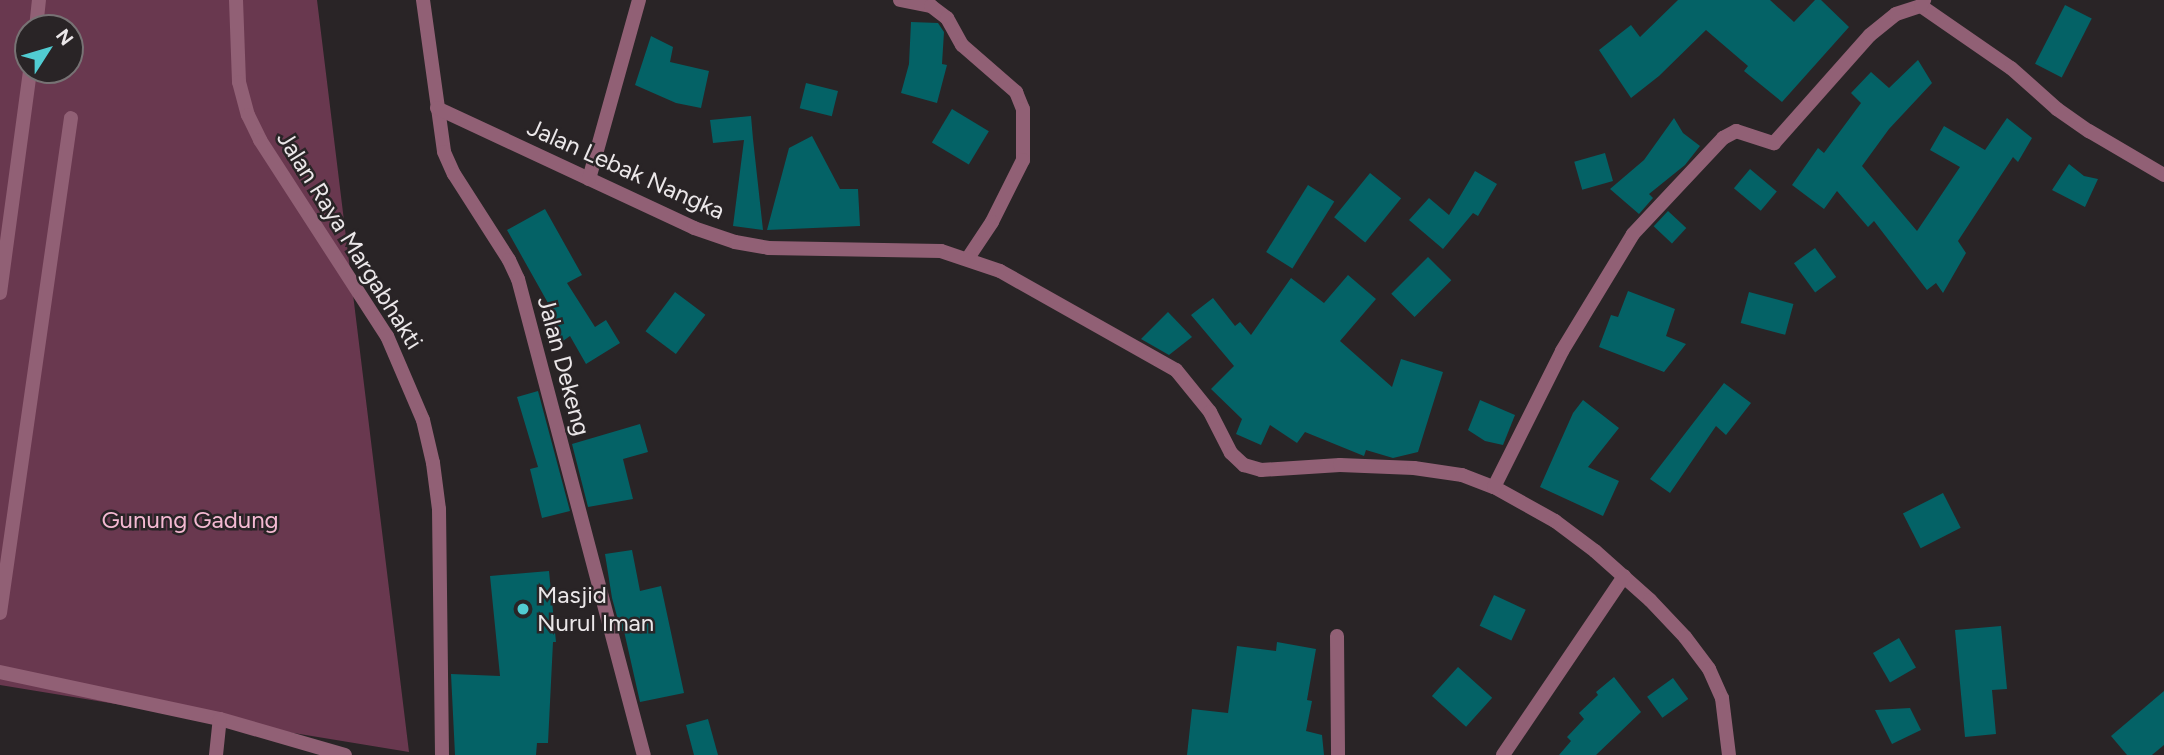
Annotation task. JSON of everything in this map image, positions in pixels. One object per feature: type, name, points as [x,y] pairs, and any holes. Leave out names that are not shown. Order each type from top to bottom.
[{"type":"street","name":"Jalan Raya Margabhakti","points":[[236,0],[239,82],[248,114],[260,140],[387,336],[423,421],[439,509],[442,755]]},
{"type":"street","name":"Jalan Dekeng","points":[[424,0],[444,152],[454,174],[509,260],[518,279],[644,755]]},
{"type":"street","points":[[589,179],[639,0]]},
{"type":"street","points":[[900,0],[931,6],[947,18],[962,45],[1016,92],[1023,109],[1023,160],[992,222],[968,258]]},
{"type":"street","points":[[1729,755],[1722,698],[1709,669],[1685,637],[1624,576],[1555,521],[1494,487],[1562,351],[1642,224],[1723,138],[1736,131],[1774,143],[1870,35],[1896,15],[1923,3],[2011,68],[2057,109],[2089,131],[2164,174]]},
{"type":"street","points":[[0,293],[28,84]]},
{"type":"street","name":"Jalan Lebak Nangka","points":[[437,108],[694,228],[736,242],[793,250],[941,251],[1000,271],[1176,370],[1210,412],[1231,453],[1244,465],[1261,470],[1340,465],[1414,468],[1462,475],[1494,487]]},
{"type":"street","points":[[0,613],[71,118]]},
{"type":"street","points":[[1503,755],[1624,576]]},
{"type":"street","points":[[1337,636],[1338,755]]},
{"type":"street","points":[[0,672],[220,719],[345,755]]},
{"type":"street","points":[[216,755],[220,719]]},
{"type":"green space","name":"Gunung Gadung","points":[[0,0],[317,0],[409,752],[0,685]]},
{"type":"building","points":[[1678,0],[1770,0],[1794,22],[1815,0],[1821,0],[1849,27],[1782,102],[1744,71],[1748,66],[1706,30],[1659,76],[1631,98],[1599,50],[1631,25],[1640,37]]},
{"type":"building","points":[[2065,5],[2092,19],[2062,77],[2035,64]]},
{"type":"building","points":[[911,22],[938,23],[944,32],[942,64],[947,65],[937,103],[901,93],[909,64]]},
{"type":"building","points":[[651,36],[673,47],[670,62],[709,71],[701,108],[676,103],[635,85]]},
{"type":"building","points":[[1918,60],[1932,83],[1889,129],[1862,166],[1917,231],[1960,167],[1930,150],[1944,126],[1985,150],[2007,118],[2032,138],[2018,162],[2013,157],[1958,241],[1966,253],[1943,293],[1936,283],[1927,290],[1874,221],[1868,227],[1837,191],[1824,209],[1792,185],[1818,148],[1824,153],[1861,103],[1851,93],[1871,72],[1889,88]]},
{"type":"building","points":[[806,83],[838,91],[832,116],[800,108]]},
{"type":"building","points":[[952,109],[989,131],[969,165],[932,142]]},
{"type":"building","points":[[751,116],[763,230],[733,226],[744,140],[713,143],[710,120]]},
{"type":"building","points":[[1674,118],[1683,133],[1700,146],[1685,165],[1649,194],[1653,198],[1639,214],[1610,189],[1644,160]]},
{"type":"building","points":[[812,136],[840,189],[858,189],[860,226],[767,230],[789,148]]},
{"type":"building","points":[[1605,153],[1613,181],[1582,190],[1574,162]]},
{"type":"building","points":[[2069,164],[2084,176],[2098,179],[2085,207],[2052,190]]},
{"type":"building","points":[[1750,169],[1777,191],[1761,211],[1734,188]]},
{"type":"building","points":[[1475,171],[1497,184],[1478,216],[1473,213],[1443,249],[1409,220],[1429,198],[1449,215]]},
{"type":"building","points":[[1370,173],[1401,198],[1365,242],[1334,217]]},
{"type":"building","points":[[1308,185],[1334,201],[1292,268],[1266,252]]},
{"type":"building","points":[[545,209],[582,275],[567,283],[595,327],[606,320],[620,343],[586,364],[570,336],[563,341],[542,308],[548,303],[507,230]]},
{"type":"building","points":[[1668,211],[1686,228],[1672,243],[1654,226]]},
{"type":"building","points":[[1815,248],[1836,277],[1815,292],[1794,263]]},
{"type":"building","points":[[1428,257],[1451,280],[1415,317],[1391,294]]},
{"type":"building","points":[[1348,275],[1376,299],[1340,341],[1392,387],[1401,359],[1443,372],[1418,452],[1393,458],[1366,450],[1364,456],[1305,432],[1297,443],[1270,425],[1261,445],[1236,434],[1242,419],[1211,389],[1234,366],[1191,315],[1213,298],[1235,326],[1240,322],[1251,335],[1291,278],[1324,303]]},
{"type":"building","points":[[1628,291],[1675,309],[1666,336],[1686,344],[1664,372],[1599,347],[1611,315],[1618,317]]},
{"type":"building","points":[[675,292],[705,315],[676,354],[646,331]]},
{"type":"building","points":[[1749,292],[1793,304],[1785,335],[1741,323]]},
{"type":"building","points":[[1168,312],[1192,337],[1169,355],[1141,339]]},
{"type":"building","points":[[1724,383],[1751,403],[1726,435],[1716,426],[1670,493],[1650,479]]},
{"type":"building","points":[[538,391],[570,511],[542,518],[530,469],[538,467],[517,397]]},
{"type":"building","points":[[1480,400],[1515,415],[1503,445],[1485,441],[1468,430]]},
{"type":"building","points":[[1583,400],[1619,428],[1588,467],[1619,481],[1603,516],[1540,487],[1573,413]]},
{"type":"building","points":[[640,424],[648,452],[623,459],[633,499],[588,507],[572,444]]},
{"type":"building","points":[[1943,493],[1961,528],[1921,548],[1903,513]]},
{"type":"building","points":[[632,550],[640,591],[661,586],[684,693],[640,702],[624,631],[621,631],[612,598],[605,554]]},
{"type":"building","points":[[549,571],[556,642],[553,642],[548,743],[537,743],[536,755],[455,755],[451,674],[500,676],[490,576]]},
{"type":"building","points":[[1494,595],[1526,610],[1511,641],[1480,626]]},
{"type":"building","points":[[2001,626],[2007,689],[1992,690],[1996,734],[1965,737],[1955,630]]},
{"type":"building","points":[[1899,638],[1916,667],[1890,682],[1873,653]]},
{"type":"building","points":[[1277,642],[1316,649],[1307,700],[1312,701],[1306,731],[1322,735],[1324,755],[1187,755],[1192,709],[1228,713],[1237,646],[1276,651]]},
{"type":"building","points":[[1458,667],[1492,698],[1466,727],[1432,696]]},
{"type":"building","points":[[1614,677],[1641,712],[1596,755],[1559,755],[1571,741],[1567,737],[1584,719],[1579,713],[1598,695],[1596,692]]},
{"type":"building","points":[[1673,678],[1688,699],[1662,718],[1647,697]]},
{"type":"building","points":[[2164,691],[2164,745],[2152,755],[2127,755],[2111,736]]},
{"type":"building","points":[[1910,708],[1921,730],[1892,744],[1875,710]]},
{"type":"building","points":[[708,719],[718,755],[694,755],[686,725]]},
{"type":"place","name":"Masjid Nurul Iman","points":[[523,609]]}]
